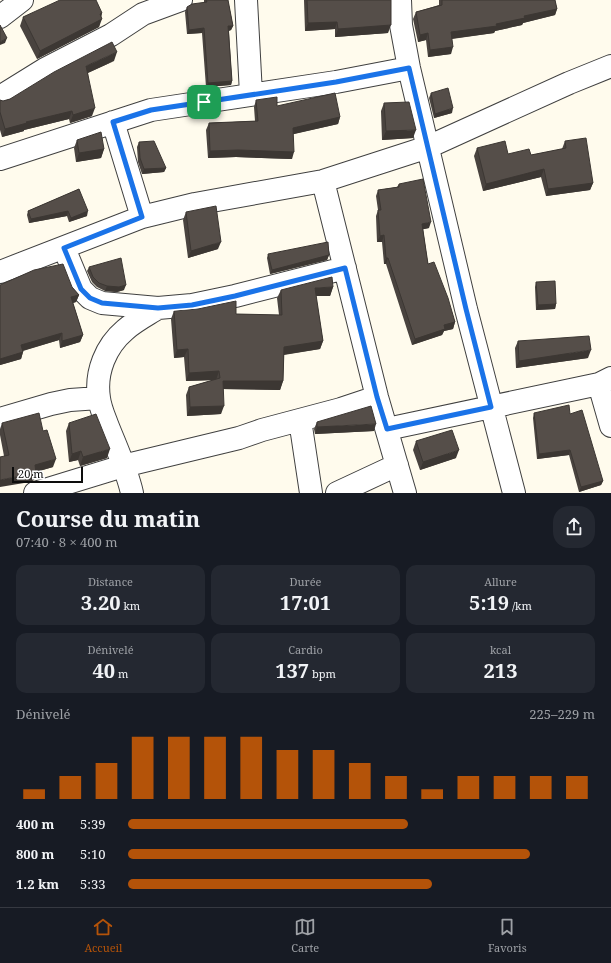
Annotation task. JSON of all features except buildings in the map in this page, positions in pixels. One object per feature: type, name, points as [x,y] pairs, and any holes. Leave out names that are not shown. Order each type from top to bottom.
[{"type":"street","points":[[0,17],[22,0]]},
{"type":"street","points":[[0,97],[45,69],[111,35],[142,14],[181,0]]},
{"type":"street","points":[[246,0],[251,94]]},
{"type":"street","points":[[400,0],[401,25],[409,68],[437,190],[466,309],[514,493]]},
{"type":"street","points":[[0,272],[142,217],[195,204],[323,181],[428,147],[569,83],[611,66]]},
{"type":"street","points":[[0,159],[151,110],[336,82],[409,68]]},
{"type":"street","points":[[113,122],[142,217]]},
{"type":"street","points":[[323,181],[377,397],[406,493]]},
{"type":"street","points":[[64,248],[81,289],[90,298],[102,303],[158,308],[192,305],[235,296],[345,268]]},
{"type":"street","points":[[132,493],[99,398],[98,379],[107,352],[113,343],[135,322],[158,308]]},
{"type":"street","points":[[387,429],[605,381],[611,426]]},
{"type":"street","points":[[35,493],[123,466],[239,438],[262,430],[341,409],[377,397]]},
{"type":"street","points":[[0,419],[51,404],[70,400],[99,398]]},
{"type":"street","points":[[300,420],[311,493]]},
{"type":"street","points":[[337,493],[397,465]]},
{"type":"route","points":[[409,68],[437,190],[491,407],[387,429],[377,397],[345,268],[235,296],[192,305],[158,308],[102,303],[90,298],[81,289],[64,248],[142,217],[113,122],[151,110],[182,104],[204,102],[336,82],[409,68]]}]
